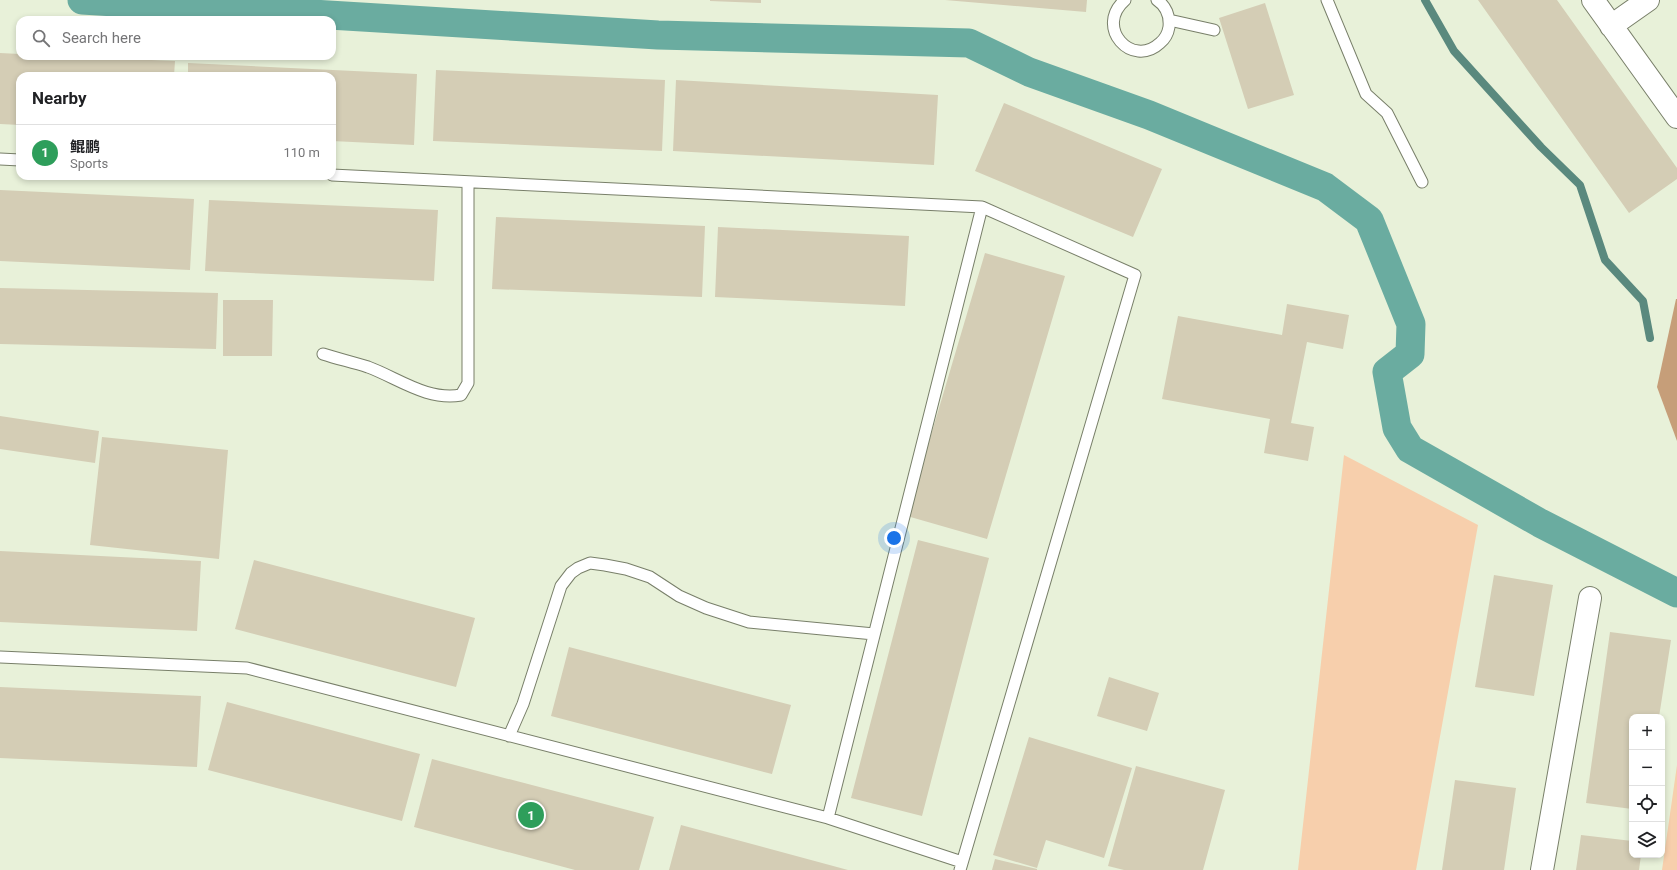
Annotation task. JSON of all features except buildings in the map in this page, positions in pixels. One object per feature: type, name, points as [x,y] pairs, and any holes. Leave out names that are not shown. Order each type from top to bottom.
[{"type":"street","points":[[1593,0],[1677,116]]},
{"type":"street","points":[[1611,26],[1648,0]]},
{"type":"street","points":[[1542,870],[1590,598]]},
{"type":"lane","points":[[1125,0],[1119,5],[1114,14],[1113,24],[1115,34],[1118,40],[1126,47],[1137,51],[1145,51],[1155,48],[1165,39],[1169,30],[1169,20],[1167,11],[1161,1]]},
{"type":"lane","points":[[1327,0],[1366,94],[1387,113],[1422,182]]},
{"type":"lane","points":[[1169,20],[1214,30]]},
{"type":"lane","points":[[0,158],[16,160]]},
{"type":"lane","points":[[0,658],[247,668],[828,818],[961,866],[1135,275],[982,207],[336,175]]},
{"type":"lane","points":[[323,354],[369,368],[426,393],[454,396],[461,395],[468,384],[468,182]]},
{"type":"lane","points":[[828,818],[982,207]]},
{"type":"lane","points":[[509,736],[523,704],[561,586],[571,573],[590,563],[626,569],[650,577],[679,596],[706,608],[749,622],[874,634]]},
{"type":"shaded area","points":[[1677,299],[1677,441],[1657,387]]},
{"type":"shaded area","points":[[1344,455],[1478,525],[1416,870],[1298,870]]},
{"type":"shaded area","points":[[1677,765],[1677,870],[1662,870],[1664,858],[1665,858]]},
{"type":"waterway","points":[[82,0],[658,35],[969,43],[1029,72],[1149,115],[1325,187],[1369,220],[1411,324],[1410,354],[1387,372],[1397,428],[1410,449],[1540,523],[1677,593]]},
{"type":"waterway","points":[[1425,0],[1454,51],[1541,147],[1580,185],[1605,260],[1643,301],[1650,338]]},
{"type":"place","name":"鲲鹏","points":[[531,815]]}]
